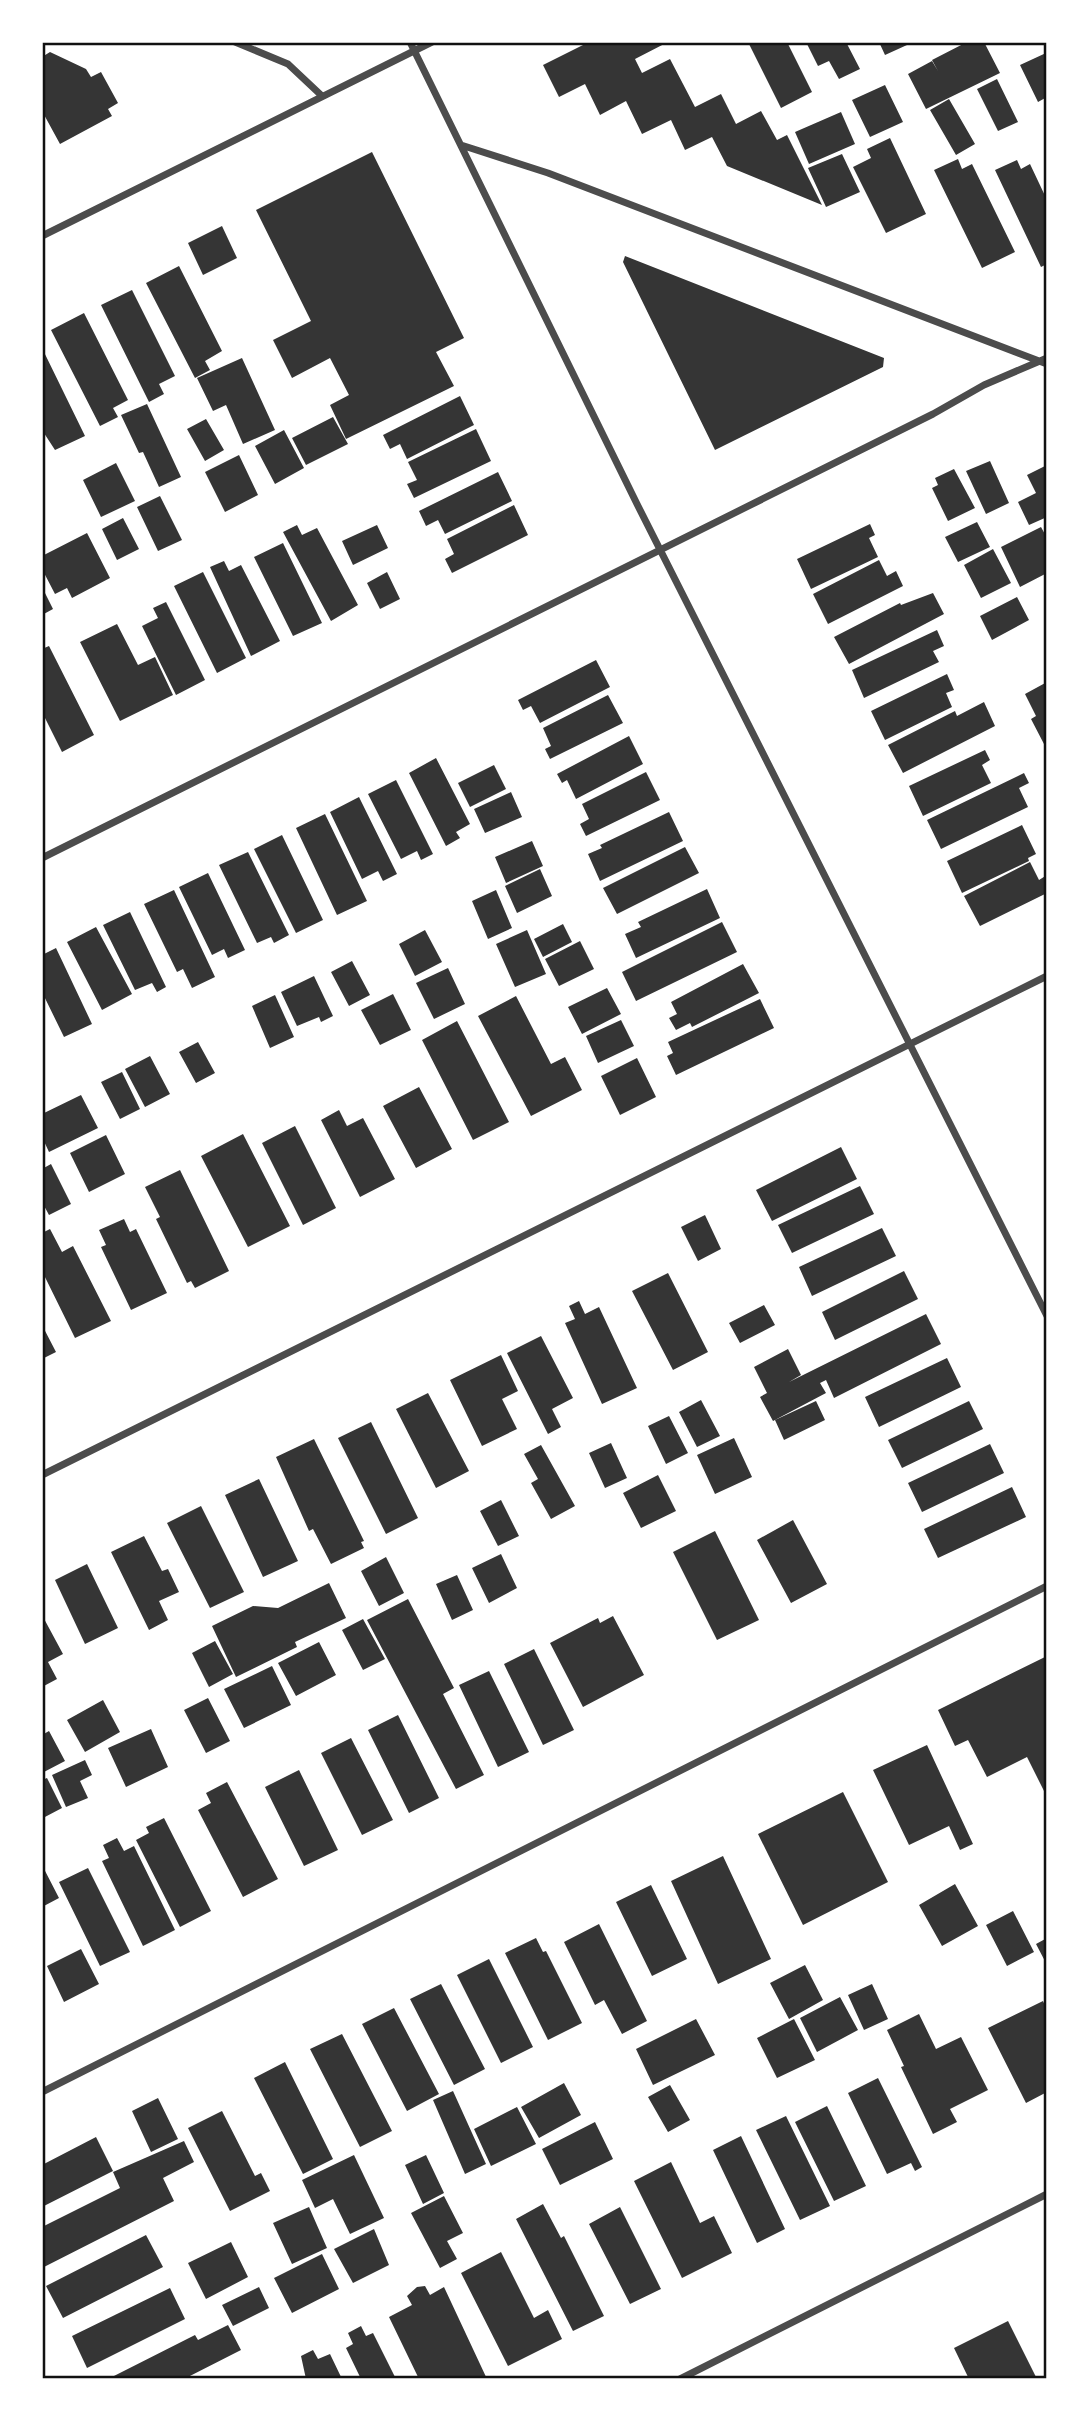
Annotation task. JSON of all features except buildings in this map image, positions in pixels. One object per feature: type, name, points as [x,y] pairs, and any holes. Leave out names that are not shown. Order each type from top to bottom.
[{"type":"street","points":[[236,42],[288,64],[322,96]]},
{"type":"street","points":[[410,42],[661,550],[1047,1316]]},
{"type":"street","points":[[42,236],[432,42]]},
{"type":"street","points":[[461,145],[561,178],[1045,361]]},
{"type":"street","points":[[42,858],[933,414],[984,385],[1045,361]]},
{"type":"street","points":[[42,1475],[1047,976]]},
{"type":"street","points":[[42,2092],[1047,1586]]},
{"type":"street","points":[[680,2379],[1047,2194]]}]
